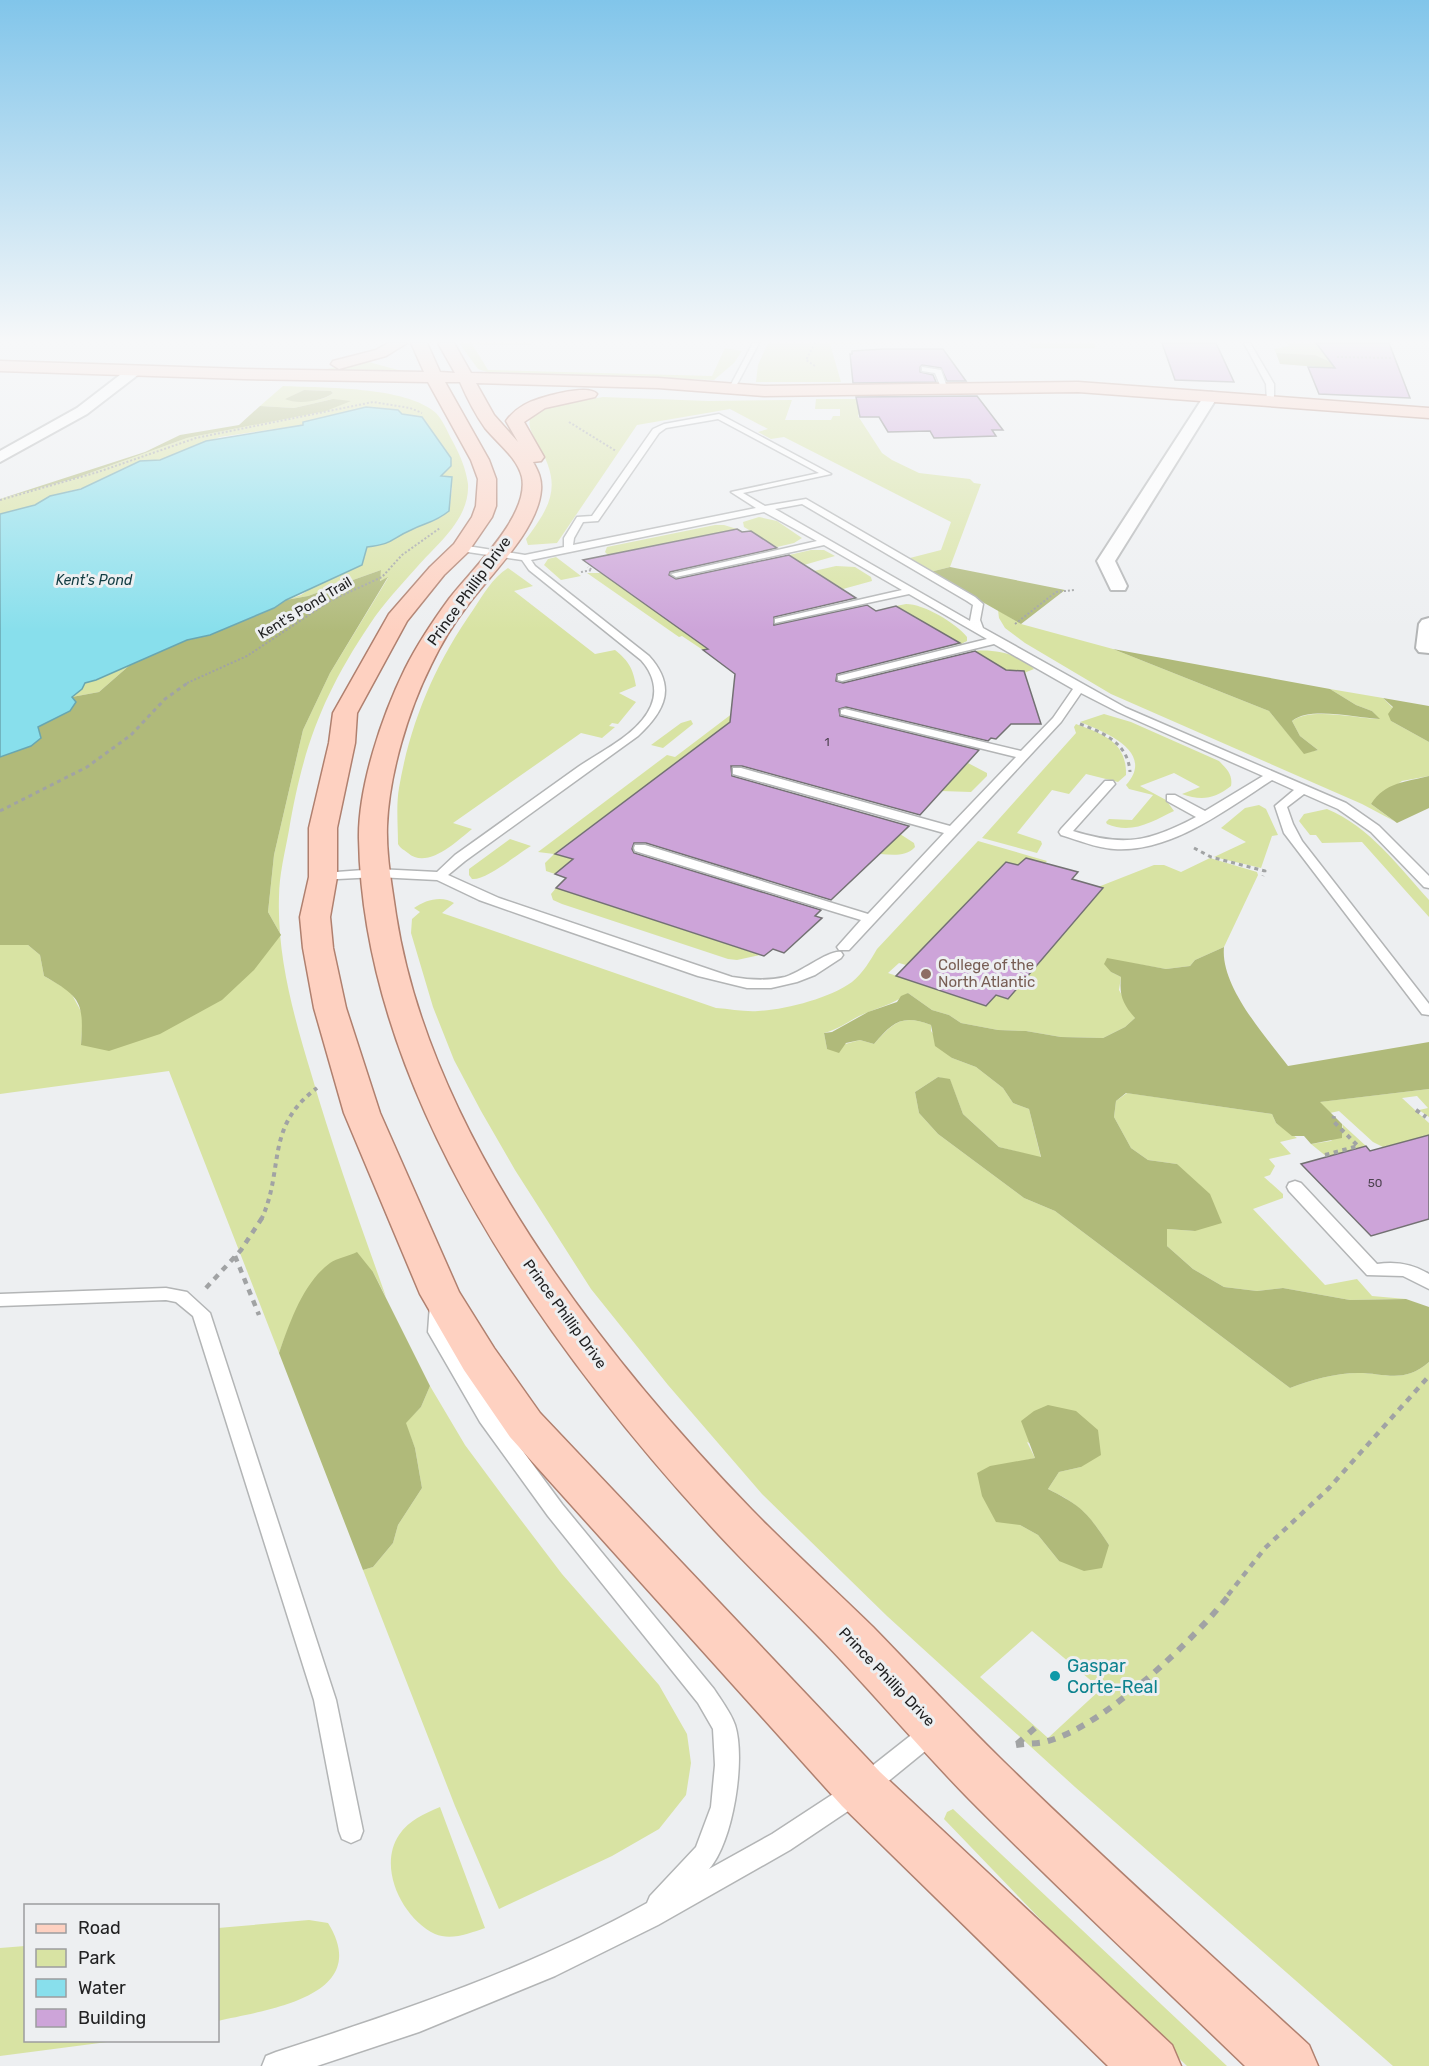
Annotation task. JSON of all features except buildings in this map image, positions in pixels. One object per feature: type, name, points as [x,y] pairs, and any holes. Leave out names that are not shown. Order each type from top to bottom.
[{"type":"main road","points":[[469,439],[487,479],[488,497],[482,517],[452,536],[437,571],[397,619],[352,698],[345,713],[342,743],[323,828],[323,877],[315,917],[320,958],[339,1040],[363,1113],[440,1294],[480,1359],[525,1425],[861,1788],[1151,2066]]},
{"type":"main road","name":"Prince Phillip Drive","points":[[506,439],[531,477],[532,491],[529,501],[519,523],[438,631],[410,681],[399,706],[382,768],[373,832],[383,931],[393,977],[422,1064],[482,1191],[563,1315],[720,1506],[1023,1816],[1287,2066]]},
{"type":"main road","points":[[525,439],[537,460],[527,469]]},
{"type":"street","points":[[0,457],[31,439]]},
{"type":"street","points":[[1118,586],[1106,561],[1183,439]]},
{"type":"street","points":[[1426,648],[1429,624]]},
{"type":"lane","points":[[568,549],[569,538],[580,519],[595,519],[650,439]]},
{"type":"lane","points":[[763,439],[827,474],[735,492],[764,509],[772,511],[1079,688],[1122,710],[1342,806],[1366,822],[1429,884]]},
{"type":"lane","points":[[452,536],[496,553],[525,558],[803,501],[978,604],[975,620],[978,629]]},
{"type":"lane","points":[[676,574],[825,542]]},
{"type":"lane","points":[[440,876],[460,858],[644,724],[656,707],[659,696],[658,674],[645,658],[532,568],[525,558]]},
{"type":"lane","points":[[779,621],[909,591]]},
{"type":"lane","points":[[842,678],[996,640]]},
{"type":"lane","points":[[323,877],[377,873],[440,876],[463,890],[713,975],[762,984],[791,980],[816,969],[840,951],[1057,720],[1079,688]]},
{"type":"lane","points":[[845,712],[1022,755]]},
{"type":"lane","points":[[796,787],[791,777],[737,771],[777,792],[796,787],[953,831]]},
{"type":"lane","points":[[1109,784],[1065,832],[1116,845],[1137,844],[1167,834],[1204,816],[1272,774]]},
{"type":"lane","points":[[1304,788],[1281,806],[1282,817],[1341,901],[1427,1011]]},
{"type":"lane","points":[[1171,798],[1204,816]]},
{"type":"lane","points":[[640,848],[870,919]]},
{"type":"lane","points":[[1295,1187],[1373,1271],[1398,1268],[1412,1272],[1429,1283]]},
{"type":"lane","points":[[0,1300],[166,1294],[181,1297],[201,1313],[325,1700],[351,1831]]},
{"type":"lane","points":[[440,1294],[436,1332],[487,1417],[555,1510],[706,1696],[724,1727],[727,1765],[723,1807],[705,1855],[649,1916]]},
{"type":"lane","points":[[276,2066],[429,2014],[546,1967],[649,1916],[781,1842],[861,1788],[936,1729]]},
{"type":"path","points":[[0,500],[98,472],[192,439]]},
{"type":"path","points":[[598,439],[617,451],[640,453]]},
{"type":"path","name":"Kent's Pond Trail","points":[[0,810],[15,805],[87,767],[131,735],[165,699],[195,678],[247,656],[330,601],[382,577],[402,555],[452,536]]},
{"type":"path","points":[[1018,622],[1056,592],[1074,590]]},
{"type":"path","points":[[1077,722],[1107,736],[1126,751],[1131,764],[1130,776],[1123,783],[1109,784]]},
{"type":"path","points":[[1167,834],[1211,857],[1265,871],[1263,876]]},
{"type":"path","points":[[192,1304],[248,1242],[266,1207],[274,1176],[279,1140],[304,1096],[325,1083]]},
{"type":"path","points":[[1416,1110],[1426,1118]]},
{"type":"path","points":[[1325,1155],[1358,1146],[1334,1121],[1334,1116]]},
{"type":"path","points":[[235,1256],[259,1315]]},
{"type":"path","points":[[1036,1727],[1016,1745],[1050,1741],[1084,1724],[1185,1644],[1226,1598],[1257,1557],[1292,1521],[1327,1490],[1428,1378]]},
{"type":"green space","points":[[171,439],[183,439],[76,478],[0,499],[145,452]]},
{"type":"green space","points":[[183,439],[214,439],[160,460],[140,461],[90,486],[50,496],[35,505],[0,514],[0,499],[76,478]]},
{"type":"green space","points":[[438,439],[451,439],[466,473],[468,484],[464,508],[451,530],[375,617],[339,674],[327,698],[308,747],[301,773],[282,864],[279,897],[280,933],[268,912],[274,855],[303,730],[330,673],[388,578],[379,581],[381,570],[308,596],[286,600],[301,595],[365,552],[367,547],[387,543],[449,511],[452,488],[441,476],[451,458]]},
{"type":"green space","points":[[536,439],[627,439],[557,543],[528,545],[526,539],[543,513],[551,491],[549,468]]},
{"type":"green space","points":[[789,439],[873,439],[882,453],[919,473],[970,479],[974,483],[981,484],[950,567],[930,572],[906,559],[941,550],[951,522]]},
{"type":"green space","points":[[759,517],[777,521],[802,538],[794,543],[777,547],[744,527],[743,522]]},
{"type":"green space","points":[[715,525],[737,529],[608,555],[605,552],[607,547]]},
{"type":"green space","points":[[811,550],[824,550],[835,556],[804,565],[789,555]]},
{"type":"green space","points":[[556,557],[581,576],[561,580],[544,565],[548,559]]},
{"type":"green space","points":[[836,566],[855,567],[871,577],[872,581],[843,589],[814,571]]},
{"type":"green space","points":[[950,567],[1065,590],[1021,624],[930,572]]},
{"type":"green space","points":[[508,568],[533,586],[514,591],[595,654],[615,650],[624,658],[632,670],[636,686],[619,693],[636,702],[618,724],[612,723],[609,726],[615,727],[602,738],[581,733],[453,823],[472,829],[450,847],[432,856],[416,857],[398,844],[397,808],[404,764],[417,717],[436,673],[459,630],[488,587]]},
{"type":"green space","points":[[381,570],[380,581],[388,577],[330,673],[303,730],[274,855],[268,912],[281,935],[254,970],[222,1000],[160,1034],[109,1051],[81,1045],[82,1019],[78,1002],[66,990],[44,976],[40,955],[28,945],[0,945],[0,757],[37,727],[70,711],[72,697],[99,692],[131,664],[187,640],[210,635],[274,608],[286,600],[308,596]]},
{"type":"green space","points":[[587,573],[602,573],[708,649],[703,650],[682,636],[679,637]]},
{"type":"green space","points":[[906,604],[922,607],[939,615],[962,632],[967,637],[967,641],[961,644],[896,606]]},
{"type":"green space","points":[[998,610],[1021,624],[1113,649],[1269,711],[1304,753],[1318,750],[1300,736],[1292,721],[1300,717],[1333,714],[1379,719],[1372,711],[1356,705],[1330,689],[1383,698],[1393,708],[1391,721],[1429,742],[1429,776],[1402,781],[1371,804],[1394,821],[1362,804],[1111,694],[1025,643],[1005,628],[999,618]]},
{"type":"green space","points":[[1113,649],[1330,689],[1356,705],[1372,711],[1380,719],[1334,714],[1310,714],[1300,717],[1292,721],[1300,736],[1318,750],[1304,754],[1269,711]]},
{"type":"green space","points":[[975,651],[990,651],[1015,656],[1034,669],[1024,673],[1023,671],[1006,670]]},
{"type":"green space","points":[[131,664],[99,692],[72,697],[82,689],[85,683]]},
{"type":"green space","points":[[1383,698],[1429,706],[1429,742],[1391,721],[1388,714],[1393,707]]},
{"type":"green space","points":[[737,710],[745,712],[555,853],[573,859],[555,874],[546,871],[545,863],[554,854],[538,852],[667,755],[675,757]]},
{"type":"green space","points":[[1104,714],[1131,722],[1219,761],[1230,775],[1231,786],[1208,798],[1189,796],[1182,794],[1200,787],[1174,773],[1140,786],[1166,800],[1174,811],[1134,827],[1116,827],[1107,824],[1109,819],[1132,820],[1153,795],[1129,789],[1126,785],[1134,773],[1135,763],[1131,753],[1124,745],[1102,731],[1080,722]]},
{"type":"green space","points":[[691,720],[693,724],[663,748],[651,745],[681,723]]},
{"type":"green space","points":[[1076,724],[1104,736],[1118,747],[1125,764],[1126,775],[1118,782],[1086,774],[1069,794],[1052,790],[1017,833],[1041,841],[1042,844],[1037,853],[982,838],[1076,733],[1074,727]]},
{"type":"green space","points":[[968,763],[987,773],[987,776],[971,792],[941,791]]},
{"type":"green space","points":[[1429,776],[1429,808],[1397,823],[1371,804],[1389,787]]},
{"type":"green space","points":[[1259,805],[1266,809],[1278,835],[1272,836],[1261,868],[1214,857],[1246,842],[1221,828],[1245,808]]},
{"type":"green space","points":[[1327,809],[1356,826],[1395,861],[1429,900],[1429,917],[1362,842],[1322,843],[1316,835],[1310,835],[1299,821],[1304,814]]},
{"type":"green space","points":[[900,834],[914,843],[915,847],[903,854],[880,854]]},
{"type":"green space","points":[[510,839],[531,846],[485,876],[472,879],[469,869]]},
{"type":"green space","points":[[978,841],[1047,861],[1045,863],[1026,858],[1018,865],[1006,862],[906,965],[899,963],[888,973],[986,1006],[996,995],[1008,999],[1102,889],[1098,887],[1154,865],[1164,865],[1181,872],[1210,858],[1257,872],[1258,875],[1224,947],[1195,960],[1190,966],[1166,969],[1107,959],[1111,972],[1121,977],[1119,990],[1135,1018],[1125,1027],[1103,1038],[1061,1037],[1026,1031],[998,1030],[961,1023],[949,1015],[932,1010],[908,993],[824,1033],[827,1049],[860,1040],[874,1044],[893,1025],[905,1020],[931,1025],[931,1031],[952,1058],[976,1067],[1003,1088],[1013,1103],[1029,1109],[1041,1158],[999,1147],[963,1114],[950,1080],[938,1077],[915,1092],[919,1113],[938,1134],[1024,1198],[1055,1211],[1290,1388],[1341,1374],[1403,1375],[1420,1369],[1429,1362],[1429,2066],[1393,2066],[1075,1787],[887,1616],[762,1494],[668,1385],[591,1289],[515,1170],[454,1060],[433,1007],[411,933],[412,919],[420,912],[414,908],[428,901],[444,899],[454,903],[442,913],[716,1008],[748,1011],[794,1006],[843,988],[866,967],[877,949]],"holes":[[[1027,1442],[1081,1467],[1059,1472],[1048,1489],[1077,1506],[1096,1526],[1109,1545],[1059,1561],[1038,1535],[1020,1525],[1014,1463],[1035,1458]],[[1032,1631],[1101,1689],[1048,1738],[980,1677]]]},
{"type":"green space","points":[[556,888],[760,955],[737,960],[728,959],[562,904],[553,900],[551,894]]},
{"type":"green space","points":[[280,935],[293,1009],[319,1101],[386,1297],[373,1272],[331,1263],[313,1284],[300,1305],[279,1353],[169,1071],[0,1094],[0,945],[28,945],[40,955],[44,976],[70,991],[83,1015],[81,1045]]},
{"type":"green space","points":[[1224,947],[1229,978],[1237,994],[1257,1026],[1288,1066],[1429,1042],[1429,1089],[1320,1102],[1342,1124],[1342,1138],[1311,1144],[1304,1136],[1292,1136],[1276,1123],[1272,1114],[1126,1093],[1116,1101],[1114,1117],[1131,1148],[1148,1160],[1177,1164],[1210,1194],[1222,1223],[1195,1231],[1167,1229],[1167,1246],[1193,1269],[1224,1287],[1257,1291],[1283,1288],[1350,1300],[1406,1299],[1429,1307],[1429,1362],[1420,1369],[1394,1376],[1341,1374],[1290,1388],[1055,1211],[1024,1198],[938,1134],[919,1113],[915,1092],[938,1077],[950,1079],[963,1114],[999,1147],[1041,1157],[1029,1109],[1013,1103],[1003,1088],[976,1067],[952,1058],[935,1046],[931,1025],[905,1020],[893,1025],[874,1044],[860,1040],[846,1043],[839,1053],[827,1049],[824,1033],[832,1032],[868,1012],[897,1002],[901,996],[908,993],[932,1010],[949,1015],[961,1023],[998,1030],[1026,1031],[1061,1037],[1103,1038],[1125,1027],[1135,1018],[1123,999],[1121,977],[1111,972],[1104,964],[1107,958],[1166,969],[1190,966],[1195,960]]},
{"type":"green space","points":[[1429,1089],[1429,1117],[1419,1110],[1428,1108],[1417,1096],[1402,1098],[1429,1123],[1429,1151],[1412,1156],[1399,1143],[1383,1147],[1373,1142],[1339,1111],[1330,1113],[1319,1102]]},
{"type":"green space","points":[[1127,1093],[1272,1114],[1276,1123],[1297,1138],[1280,1142],[1291,1154],[1269,1159],[1275,1166],[1270,1175],[1264,1177],[1283,1194],[1283,1198],[1253,1209],[1325,1285],[1357,1279],[1372,1296],[1406,1299],[1350,1300],[1283,1288],[1257,1291],[1224,1287],[1193,1269],[1167,1246],[1167,1229],[1195,1231],[1177,1164],[1148,1160],[1131,1148],[1114,1117],[1116,1101]]},
{"type":"green space","points":[[1342,1124],[1366,1146],[1327,1157],[1311,1144],[1331,1141],[1343,1128]]},
{"type":"green space","points":[[357,1252],[373,1272],[430,1386],[421,1407],[406,1423],[415,1448],[422,1488],[398,1525],[393,1543],[373,1567],[363,1570],[279,1353],[298,1304],[312,1281],[330,1263]]},
{"type":"green space","points":[[430,1386],[465,1445],[562,1574],[659,1685],[687,1734],[691,1763],[686,1795],[659,1829],[612,1856],[499,1909],[455,1806],[363,1570],[373,1567],[393,1543],[398,1525],[422,1488],[415,1448],[405,1423],[421,1407]]},
{"type":"green space","points":[[1048,1405],[1076,1411],[1098,1430],[1101,1455],[1081,1467],[1059,1472],[1048,1489],[1083,1511],[1109,1545],[1102,1568],[1084,1571],[1059,1561],[1038,1535],[1020,1525],[996,1522],[982,1496],[977,1473],[990,1466],[1035,1458],[1021,1421],[1034,1411]]},
{"type":"green space","points":[[440,1807],[485,1928],[447,1937],[435,1934],[423,1927],[404,1905],[392,1877],[391,1862],[393,1848],[403,1830],[412,1821]]},
{"type":"green space","points":[[953,1809],[1227,2066],[1187,2066],[1116,1998],[944,1819],[947,1812]]},
{"type":"green space","points":[[309,1920],[328,1923],[338,1948],[337,1968],[326,1984],[308,1996],[286,2005],[219,2021],[219,1928]]},
{"type":"green space","points":[[24,1946],[24,2042],[107,2042],[0,2056],[0,1948]]},
{"type":"water","name":"Kent's Pond","points":[[438,439],[451,458],[451,466],[441,476],[452,477],[449,511],[387,543],[367,547],[362,565],[286,600],[274,608],[210,635],[187,640],[85,683],[82,689],[72,697],[76,702],[70,711],[38,727],[41,738],[31,746],[0,757],[0,514],[35,505],[50,496],[81,489],[140,461],[160,460],[206,441]]},
{"type":"place","name":"College of the North Atlantic","points":[[926,974]]},
{"type":"place","name":"Gaspar Corte-Real","points":[[1055,1676]]}]
